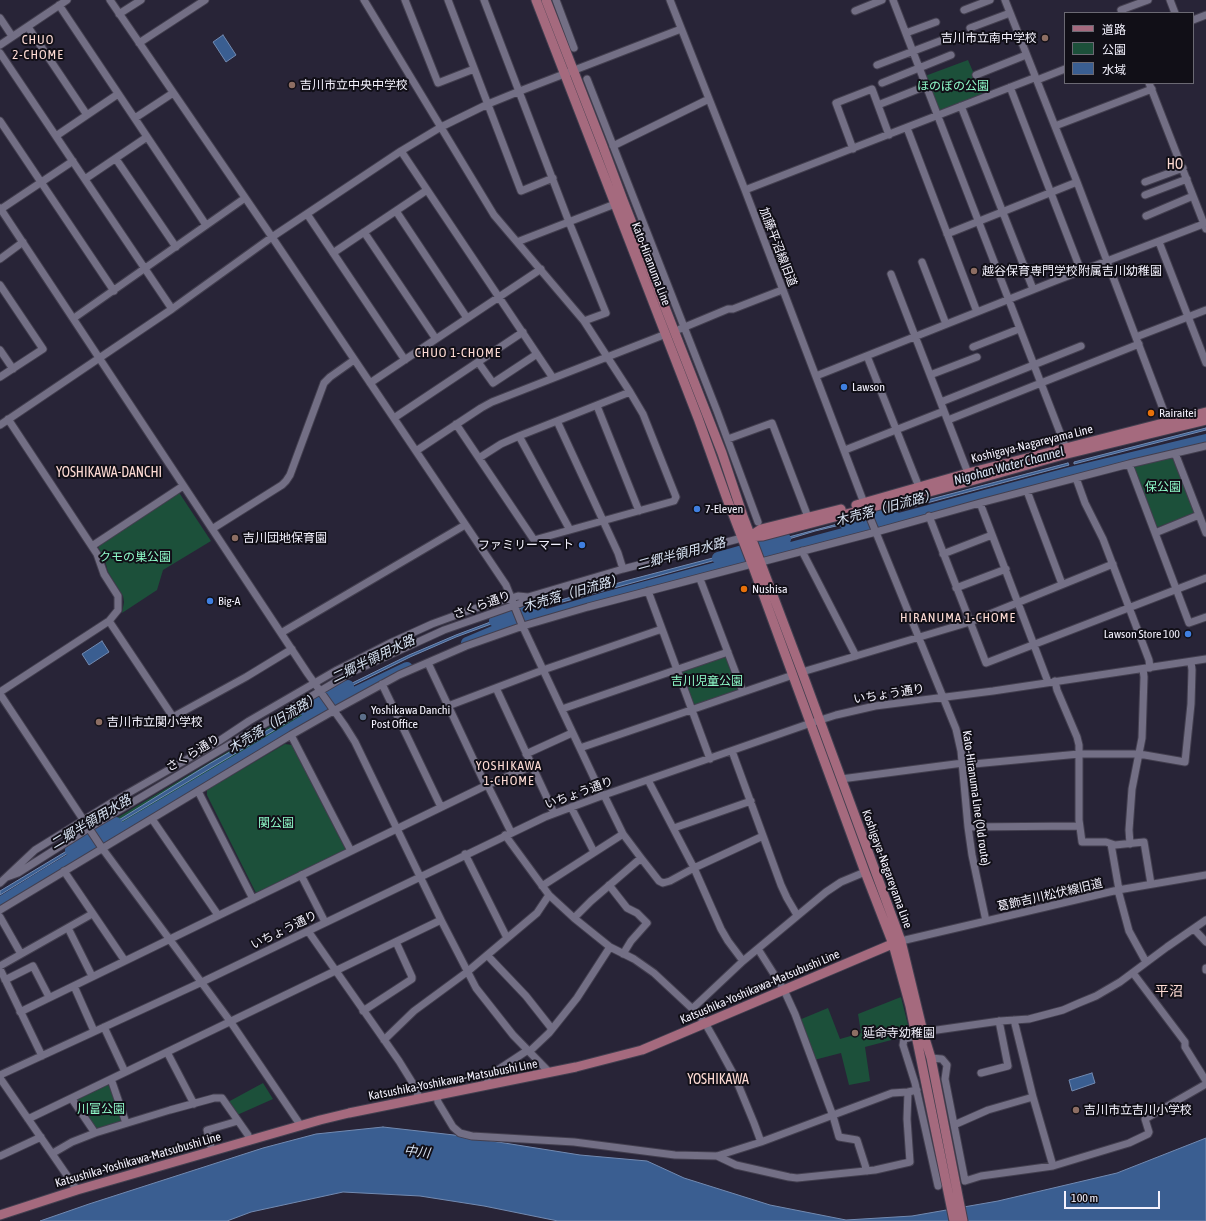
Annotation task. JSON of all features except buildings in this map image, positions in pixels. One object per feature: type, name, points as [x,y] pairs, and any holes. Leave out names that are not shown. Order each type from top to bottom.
[{"type":"main road","name":"Kato-Hiranuma Line","points":[[536,0],[564,74],[619,202],[749,539]]},
{"type":"main road","name":"Kato-Hiranuma Line","points":[[546,0],[574,70],[592,105],[619,202]]},
{"type":"main road","name":"Kato-Hiranuma Line","points":[[670,333],[722,453],[749,539]]},
{"type":"main road","name":"Koshigaya-Nagareyama Line","points":[[749,539],[761,529],[808,517],[866,508],[919,487],[968,473],[1206,412]]},
{"type":"main road","name":"Koshigaya-Nagareyama Line","points":[[749,539],[1063,455],[1206,420]]},
{"type":"main road","name":"Koshigaya-Nagareyama Line","points":[[749,539],[793,675],[865,872],[897,942]]},
{"type":"main road","name":"Koshigaya-Nagareyama Line","points":[[749,539],[802,672],[842,779],[897,942],[910,1006],[920,1034],[931,1058],[954,1198]]},
{"type":"main road","name":"Katsushika-Yoshikawa-Matsubushi Line","points":[[0,1215],[77,1190],[249,1140],[349,1113],[550,1072],[642,1050],[897,942]]},
{"type":"main road","name":"Koshigaya-Nagareyama Line","points":[[920,1034],[954,1198],[963,1221]]},
{"type":"main road","points":[[954,1198],[954,1221]]},
{"type":"street","points":[[0,45],[67,0]]},
{"type":"street","points":[[110,0],[272,237],[506,585],[522,626],[572,733],[623,834],[641,858],[659,881],[663,883],[763,836]]},
{"type":"street","points":[[119,14],[141,0]]},
{"type":"street","points":[[139,43],[205,0]]},
{"type":"street","points":[[364,0],[494,215],[584,322],[630,392],[643,414],[676,497],[674,501],[534,540],[456,424]]},
{"type":"street","points":[[405,0],[438,83],[474,69]]},
{"type":"street","points":[[448,0],[521,191],[553,178]]},
{"type":"street","points":[[484,0],[569,222],[606,313],[584,322]]},
{"type":"street","points":[[556,0],[574,48]]},
{"type":"street","name":"加藤平沼線旧道","points":[[670,0],[745,190],[866,508]]},
{"type":"street","points":[[855,11],[882,0]]},
{"type":"street","points":[[893,0],[1066,448]]},
{"type":"street","points":[[964,10],[990,0]]},
{"type":"street","points":[[1005,0],[1077,182],[1168,422]]},
{"type":"street","points":[[1121,10],[1148,0]]},
{"type":"street","points":[[1170,0],[1175,12]]},
{"type":"street","points":[[59,5],[206,225]]},
{"type":"street","points":[[970,28],[1010,13]]},
{"type":"street","points":[[1194,20],[1206,15]]},
{"type":"street","points":[[0,18],[12,36]]},
{"type":"street","points":[[906,33],[936,22]]},
{"type":"street","points":[[28,27],[87,115]]},
{"type":"street","points":[[0,425],[172,309],[272,237],[401,151],[441,127],[488,104],[681,29]]},
{"type":"street","points":[[876,65],[945,39]]},
{"type":"street","points":[[0,52],[172,309]]},
{"type":"street","points":[[976,75],[1026,55]]},
{"type":"street","points":[[882,83],[952,56]]},
{"type":"street","points":[[745,190],[1010,87],[1064,69]]},
{"type":"street","points":[[587,79],[592,105],[613,146],[633,196],[728,439],[758,522]]},
{"type":"street","points":[[878,105],[926,86]]},
{"type":"street","points":[[816,376],[1033,289],[1205,225],[1150,86],[1055,126]]},
{"type":"street","points":[[1010,87],[1081,271]]},
{"type":"street","points":[[852,149],[836,103],[872,89],[889,135]]},
{"type":"street","points":[[135,118],[173,93]]},
{"type":"street","points":[[56,136],[118,94]]},
{"type":"street","points":[[613,146],[709,99]]},
{"type":"street","points":[[961,106],[1033,289]]},
{"type":"street","points":[[0,121],[114,291]]},
{"type":"street","points":[[907,128],[977,312]]},
{"type":"street","points":[[85,179],[147,137]]},
{"type":"street","points":[[401,151],[553,378]]},
{"type":"street","points":[[116,159],[176,247]]},
{"type":"street","points":[[73,161],[1,209],[183,486],[355,742],[441,920],[476,988],[509,1030],[550,1072]]},
{"type":"street","points":[[1145,182],[1183,168]]},
{"type":"street","points":[[1145,195],[1187,179]]},
{"type":"street","points":[[947,234],[1077,182]]},
{"type":"street","points":[[333,253],[427,190]]},
{"type":"street","points":[[517,242],[633,196]]},
{"type":"street","points":[[1146,216],[1194,196]]},
{"type":"street","points":[[74,318],[245,198]]},
{"type":"street","points":[[396,211],[467,318]]},
{"type":"street","points":[[307,214],[405,360]]},
{"type":"street","points":[[364,232],[436,339]]},
{"type":"street","points":[[0,259],[23,242]]},
{"type":"street","points":[[1159,242],[1206,363]]},
{"type":"street","points":[[922,262],[946,324]]},
{"type":"street","points":[[370,383],[540,269]]},
{"type":"street","points":[[891,274],[968,473]]},
{"type":"street","points":[[0,285],[43,349],[0,377]]},
{"type":"street","points":[[416,451],[492,402],[684,328],[728,309],[733,309],[782,290]]},
{"type":"street","points":[[1136,337],[1206,310]]},
{"type":"street","points":[[973,347],[1019,329]]},
{"type":"street","points":[[394,418],[523,332]]},
{"type":"street","points":[[948,420],[1139,344]]},
{"type":"street","points":[[940,402],[1081,346]]},
{"type":"street","points":[[0,350],[13,369]]},
{"type":"street","points":[[478,362],[493,383],[537,354]]},
{"type":"street","points":[[867,356],[919,487]]},
{"type":"street","points":[[930,375],[977,357]]},
{"type":"street","points":[[212,529],[286,481],[290,475],[324,383],[354,360]]},
{"type":"street","points":[[479,458],[501,444],[519,436],[630,392]]},
{"type":"street","points":[[597,406],[639,511]]},
{"type":"street","points":[[706,414],[716,410]]},
{"type":"street","points":[[845,450],[944,411]]},
{"type":"street","points":[[8,419],[97,554],[104,574],[118,596],[118,610],[109,621],[0,693],[90,829],[230,1021],[301,1126]]},
{"type":"street","points":[[557,422],[624,569]]},
{"type":"street","points":[[728,439],[772,423],[808,517]]},
{"type":"street","points":[[519,436],[570,530]]},
{"type":"street","points":[[0,910],[102,846],[198,791],[334,709],[382,684],[466,646],[522,626],[648,591],[700,579],[757,562],[980,502],[1128,464],[1206,446]]},
{"type":"street","points":[[1175,453],[1206,532]]},
{"type":"street","points":[[1128,464],[1189,623],[1206,617]]},
{"type":"street","points":[[1076,478],[1085,503],[1103,539],[1149,660],[1144,677],[1142,738],[1132,789],[1129,830],[1130,844]]},
{"type":"street","points":[[92,546],[183,486]]},
{"type":"street","points":[[1027,491],[1062,584]]},
{"type":"street","points":[[980,502],[1035,644],[1077,737],[1079,826],[1082,842],[1106,842],[1115,845],[1144,842],[1151,884]]},
{"type":"street","name":"Kato-Hiranuma Line (Old route)","points":[[866,508],[944,697],[958,737],[963,764],[968,827],[972,855],[986,921]]},
{"type":"street","points":[[1155,532],[1199,514]]},
{"type":"street","points":[[929,516],[986,663],[1206,578]]},
{"type":"street","points":[[281,633],[465,525]]},
{"type":"street","points":[[943,554],[992,535]]},
{"type":"street","name":"さくら通り","points":[[7,877],[18,873],[321,693],[352,672],[444,630],[514,604],[518,596],[528,597],[624,569],[749,539]]},
{"type":"street","points":[[802,551],[856,656]]},
{"type":"street","points":[[802,672],[970,622],[1112,564]]},
{"type":"street","points":[[956,588],[1006,569]]},
{"type":"street","points":[[700,579],[743,692]]},
{"type":"street","points":[[648,591],[710,759]]},
{"type":"street","name":"さくら通り","points":[[0,883],[35,850],[314,683],[363,657],[432,624],[473,609],[514,604]]},
{"type":"street","points":[[109,621],[173,716],[292,649]]},
{"type":"street","points":[[448,706],[543,670],[662,629]]},
{"type":"street","points":[[562,709],[728,652]]},
{"type":"street","name":"いちょう通り","points":[[0,1076],[202,982],[465,854],[554,813],[811,723],[836,715],[875,706],[993,691],[1206,659]]},
{"type":"street","points":[[842,779],[963,764],[1078,754],[1139,754],[1185,762],[1191,697],[1191,662]]},
{"type":"street","points":[[428,663],[484,782],[489,788],[508,834],[542,886],[549,895],[574,918],[610,947],[634,959],[654,973],[693,1008],[705,1023],[735,1077],[761,1142]]},
{"type":"street","points":[[580,748],[793,675]]},
{"type":"street","points":[[382,684],[441,807]]},
{"type":"street","points":[[496,688],[554,813]]},
{"type":"street","points":[[526,754],[572,733]]},
{"type":"street","points":[[292,735],[351,851]]},
{"type":"street","points":[[732,751],[787,898],[797,915]]},
{"type":"street","points":[[20,1012],[397,828],[487,785],[532,766]]},
{"type":"street","points":[[648,780],[694,868],[721,929],[728,942],[743,961]]},
{"type":"street","points":[[198,791],[253,898]]},
{"type":"street","points":[[674,828],[751,801]]},
{"type":"street","points":[[571,807],[594,852]]},
{"type":"street","points":[[152,818],[218,915]]},
{"type":"street","points":[[968,827],[1079,826]]},
{"type":"street","points":[[542,886],[623,834]]},
{"type":"street","points":[[1111,844],[1118,890],[1126,925],[1133,941],[1146,962]]},
{"type":"street","points":[[465,854],[507,938]]},
{"type":"street","points":[[574,918],[591,901],[641,858]]},
{"type":"street","points":[[64,871],[125,961]]},
{"type":"street","points":[[693,1008],[743,961],[826,892],[841,882],[865,872]]},
{"type":"street","points":[[301,875],[325,922]]},
{"type":"street","name":"葛飾吉川松伏線旧道","points":[[897,942],[1118,890],[1206,875]]},
{"type":"street","points":[[609,885],[627,908],[637,913],[647,923],[631,941],[623,954]]},
{"type":"street","points":[[384,1040],[414,1011],[467,972],[537,913],[549,895]]},
{"type":"street","points":[[42,1056],[0,968],[21,954],[92,914]]},
{"type":"street","points":[[0,917],[21,954]]},
{"type":"street","points":[[28,1119],[441,920]]},
{"type":"street","points":[[938,1186],[917,1090],[903,1042],[906,1038],[920,1034],[999,1021],[1029,1019],[1079,1004],[1111,988],[1206,920]]},
{"type":"street","points":[[68,928],[92,976]]},
{"type":"street","points":[[1194,929],[1206,942]]},
{"type":"street","points":[[308,931],[384,1040],[412,1082],[420,1099]]},
{"type":"street","points":[[363,1011],[412,979],[396,942]]},
{"type":"street","points":[[489,1084],[487,1077],[529,1050],[552,1029],[577,998],[610,947]]},
{"type":"street","points":[[758,949],[784,990],[795,1014],[839,1137],[857,1140],[867,1170]]},
{"type":"street","points":[[487,955],[526,996],[552,1029]]},
{"type":"street","points":[[6,980],[33,966],[48,997]]},
{"type":"street","points":[[931,1058],[942,1059],[947,1065],[945,1079],[965,1181],[981,1176],[1053,1166],[1129,1144],[1148,1134],[1149,1132],[1145,1119],[1206,1083],[1185,1047],[1185,1042],[1133,973]]},
{"type":"street","points":[[74,986],[94,1031]]},
{"type":"street","points":[[1014,1020],[1033,1097],[1053,1166]]},
{"type":"street","points":[[981,1073],[1008,1066],[999,1021]]},
{"type":"street","points":[[104,1027],[125,1072]]},
{"type":"street","points":[[167,1052],[194,1104]]},
{"type":"street","points":[[0,1076],[77,1190]]},
{"type":"street","points":[[111,1079],[126,1123]]},
{"type":"street","points":[[437,1095],[438,1102],[453,1127],[460,1133],[472,1136],[574,1142],[675,1155],[717,1156],[761,1142],[892,1093],[917,1090]]},
{"type":"street","points":[[717,1156],[736,1165],[797,1178],[867,1170],[910,1162],[907,1119],[908,1092]]},
{"type":"street","points":[[954,1125],[988,1110],[1033,1097]]},
{"type":"street","points":[[53,1153],[76,1140],[95,1133],[194,1104],[222,1098],[248,1135],[249,1140]]},
{"type":"street","points":[[72,1099],[95,1133]]},
{"type":"street","points":[[212,1151],[207,1130],[238,1121]]},
{"type":"street","points":[[0,1156],[41,1137]]},
{"type":"green space","name":"ほのぼの公園","points":[[968,60],[983,95],[940,112],[925,76]]},
{"type":"green space","name":"保公園","points":[[1170,457],[1174,460],[1194,514],[1158,527],[1156,526],[1134,468],[1136,465]]},
{"type":"green space","name":"クモの巣公園","points":[[178,491],[211,541],[163,570],[157,590],[122,613],[124,602],[123,596],[108,572],[104,557],[97,545]]},
{"type":"green space","name":"吉川児童公園","points":[[724,656],[726,657],[739,688],[737,691],[696,705],[693,703],[681,673],[683,670]]},
{"type":"green space","points":[[318,698],[328,711],[108,841],[100,828]]},
{"type":"green space","name":"関公園","points":[[285,744],[292,745],[346,850],[256,893],[207,795],[207,790]]},
{"type":"green space","points":[[901,997],[909,1029],[908,1033],[899,1034],[899,1038],[865,1047],[870,1081],[849,1085],[841,1053],[814,1060],[799,1020],[828,1008],[840,1039],[861,1033],[858,1014]]},
{"type":"green space","points":[[263,1083],[273,1099],[237,1115],[228,1102]]},
{"type":"green space","name":"川富公園","points":[[107,1085],[110,1086],[123,1120],[97,1130],[76,1100]]},
{"type":"water","points":[[223,35],[236,55],[226,62],[213,42]]},
{"type":"water","points":[[1206,428],[1206,430],[1074,464],[1074,462]]},
{"type":"water","points":[[1068,463],[1069,465],[878,516],[878,513]]},
{"type":"water","points":[[860,518],[861,520],[815,531],[769,545],[770,542]]},
{"type":"water","points":[[732,553],[734,555],[526,612],[524,611],[625,581]]},
{"type":"water","points":[[509,615],[510,617],[456,637],[410,657],[335,694],[334,692],[409,655]]},
{"type":"water","points":[[102,641],[109,652],[89,665],[82,654]]},
{"type":"water","points":[[318,701],[320,703],[102,833],[101,831],[209,764]]},
{"type":"water","points":[[85,840],[86,842],[0,895],[0,891]]},
{"type":"water","points":[[1092,1073],[1095,1083],[1072,1091],[1069,1080]]},
{"type":"water","name":"中川","points":[[383,1127],[454,1135],[580,1155],[647,1161],[684,1178],[770,1205],[846,1220],[912,1216],[998,1201],[1117,1173],[1206,1138],[1206,1221],[558,1221],[484,1206],[420,1196],[343,1192],[251,1212],[227,1221],[40,1221],[263,1148],[316,1134]]},
{"type":"waterway","name":"木売落（旧流路）","points":[[467,643],[500,629],[605,598],[1070,473],[1206,440]]},
{"type":"waterway","name":"Nigohan Water Channel","points":[[845,523],[893,510]]},
{"type":"waterway","name":"二郷半領用水路","points":[[718,558],[785,539]]},
{"type":"waterway","name":"二郷半領用水路","points":[[495,621],[540,607]]},
{"type":"waterway","name":"木売落（旧流路）","points":[[0,903],[338,701],[407,668]]},
{"type":"waterway","name":"二郷半領用水路","points":[[305,710],[348,686]]},
{"type":"waterway","name":"二郷半領用水路","points":[[71,850],[116,823]]},
{"type":"place","name":"吉川市立南中学校","points":[[1045,38]]},
{"type":"place","name":"吉川市立中央中学校","points":[[292,85]]},
{"type":"place","name":"越谷保育専門学校附属吉川幼稚園","points":[[974,271]]},
{"type":"place","name":"Lawson","points":[[844,387]]},
{"type":"place","name":"Rairaitei","points":[[1151,413]]},
{"type":"place","name":"7-Eleven","points":[[697,509]]},
{"type":"place","name":"吉川団地保育園","points":[[235,538]]},
{"type":"place","name":"ファミリーマート","points":[[582,545]]},
{"type":"place","name":"Nushisa","points":[[744,589]]},
{"type":"place","name":"Big-A","points":[[210,601]]},
{"type":"place","name":"Lawson Store 100","points":[[1188,634]]},
{"type":"place","name":"Yoshikawa Danchi Post Office","points":[[363,717]]},
{"type":"place","name":"吉川市立関小学校","points":[[99,722]]},
{"type":"place","name":"延命寺幼稚園","points":[[855,1033]]},
{"type":"place","name":"吉川市立吉川小学校","points":[[1076,1110]]},
{"type":"district","name":"CHUO 2-CHOME","points":[[38,48]]},
{"type":"district","name":"HO","points":[[1175,165]]},
{"type":"district","name":"CHUO 1-CHOME","points":[[458,353]]},
{"type":"district","name":"YOSHIKAWA-DANCHI","points":[[109,473]]},
{"type":"district","name":"HIRANUMA 1-CHOME","points":[[958,618]]},
{"type":"district","name":"YOSHIKAWA 1-CHOME","points":[[509,774]]},
{"type":"district","name":"平沼","points":[[1169,992]]},
{"type":"district","name":"YOSHIKAWA","points":[[718,1080]]}]
